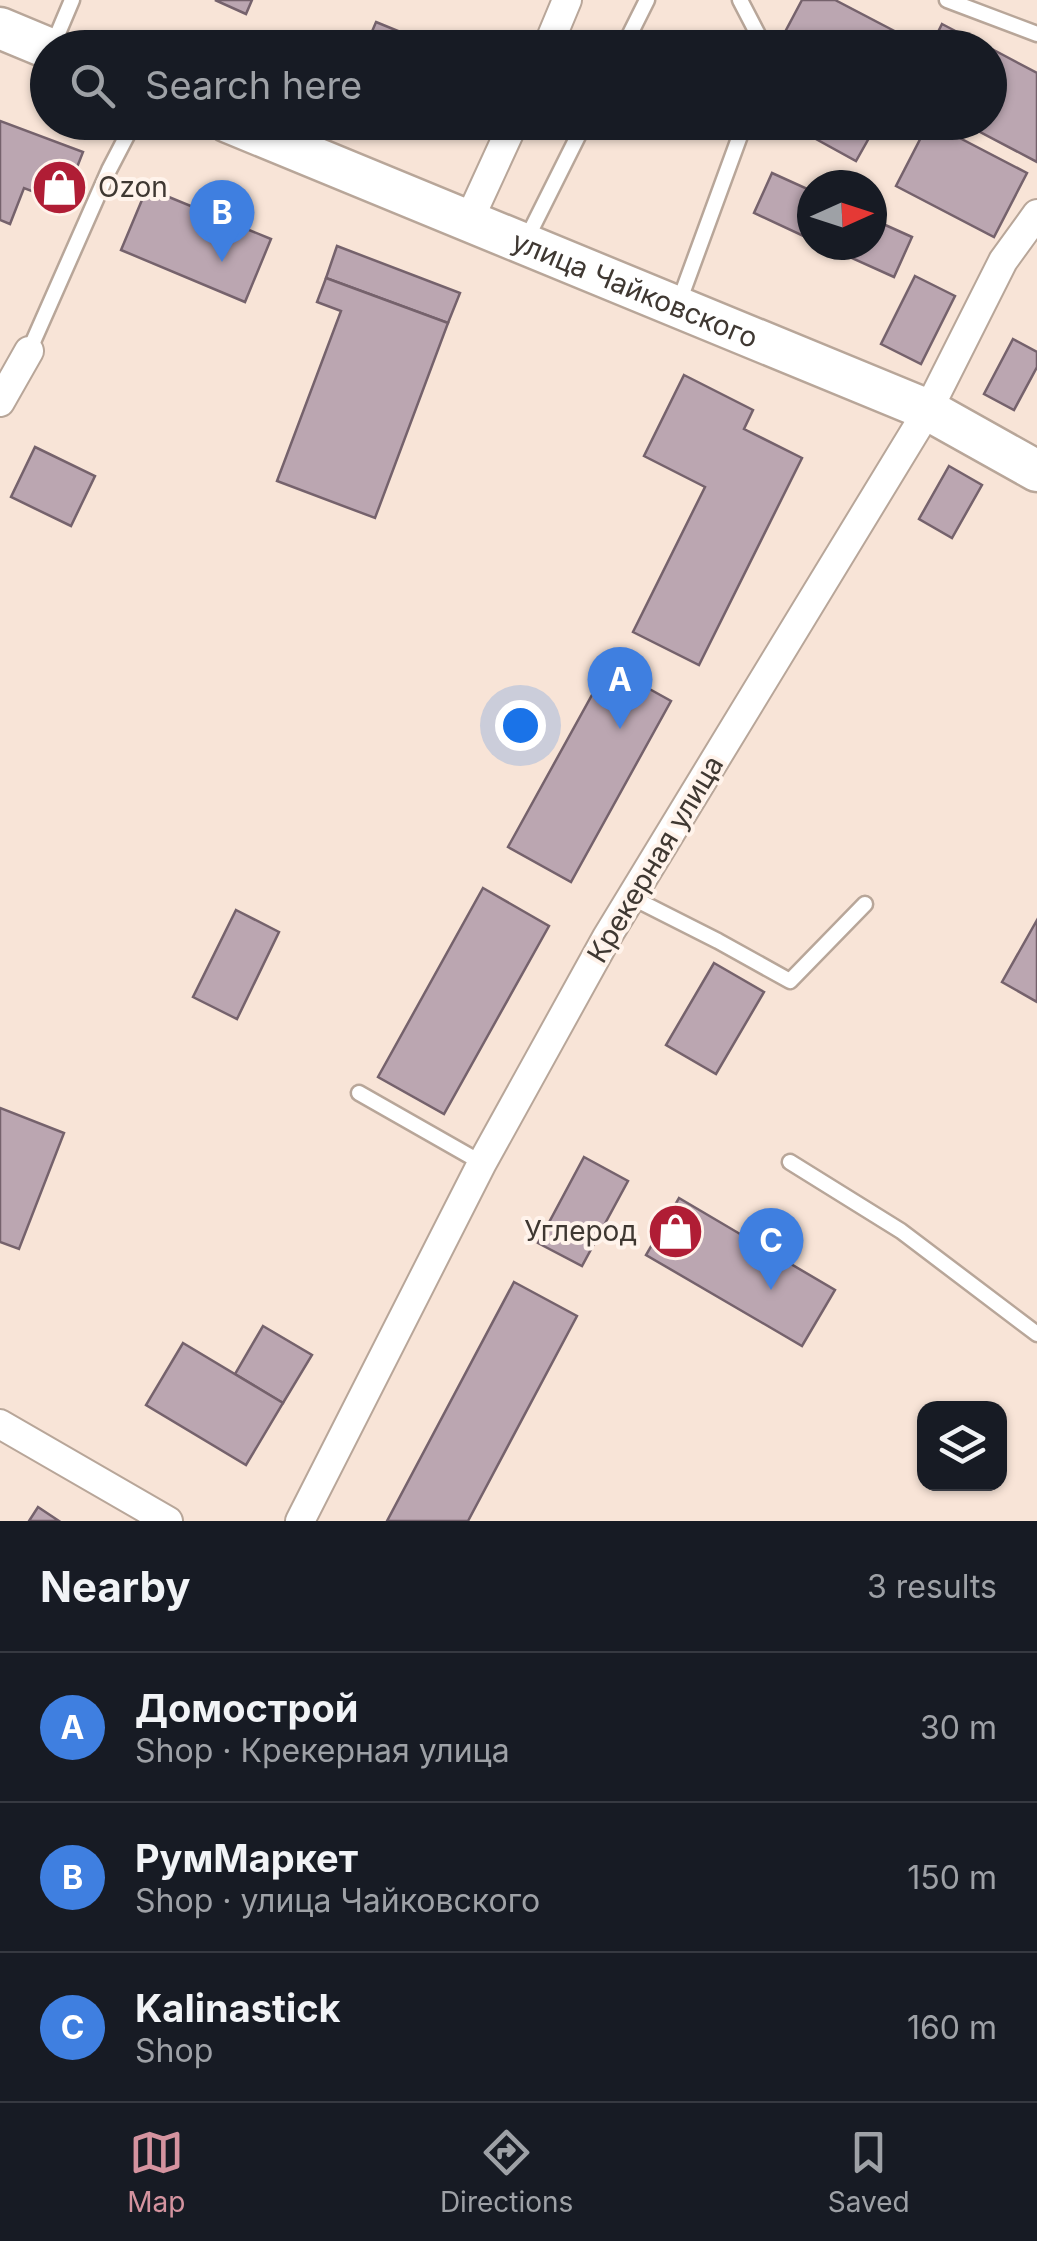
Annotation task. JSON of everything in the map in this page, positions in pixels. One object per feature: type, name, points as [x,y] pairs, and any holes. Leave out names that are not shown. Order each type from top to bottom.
[{"type":"main road","points":[[0,28],[30,40]]},
{"type":"main road","name":"улица Чайковского","points":[[272,140],[928,410],[1037,471]]},
{"type":"street","points":[[554,30],[567,0]]},
{"type":"street","points":[[469,220],[506,140]]},
{"type":"street","name":"Крекерная улица","points":[[300,1521],[482,1163],[631,897],[928,410],[1003,260],[1037,214]]},
{"type":"street","points":[[0,402],[29,351]]},
{"type":"street","points":[[0,1424],[168,1521]]},
{"type":"lane","points":[[58,30],[72,0]]},
{"type":"lane","points":[[632,30],[647,0]]},
{"type":"lane","points":[[740,0],[756,30]]},
{"type":"lane","points":[[947,0],[1037,34]]},
{"type":"lane","points":[[29,351],[125,140]]},
{"type":"lane","points":[[524,244],[576,140]]},
{"type":"lane","points":[[677,307],[737,140]]},
{"type":"lane","points":[[631,897],[790,982],[865,904]]},
{"type":"lane","points":[[358,1093],[482,1163]]},
{"type":"lane","points":[[790,1162],[901,1232],[1037,1334]]},
{"type":"building","points":[[215,0],[252,0],[246,14]]},
{"type":"building","points":[[802,0],[835,0],[892,30],[786,30]]},
{"type":"building","points":[[376,22],[396,30],[373,30]]},
{"type":"building","points":[[1007,57],[1037,73],[1037,162],[995,140],[1007,140]]},
{"type":"building","points":[[0,121],[30,132],[30,140],[51,140],[83,152],[63,203],[24,188],[10,224],[0,220]]},
{"type":"building","points":[[818,140],[868,140],[856,161]]},
{"type":"building","points":[[920,140],[964,140],[1027,173],[994,237],[896,186]]},
{"type":"building","points":[[772,173],[797,184],[797,233],[754,213]]},
{"type":"building","points":[[147,188],[271,239],[245,302],[121,250]]},
{"type":"building","points":[[887,226],[912,237],[894,277],[856,260],[887,260]]},
{"type":"building","points":[[337,246],[460,293],[448,323],[326,278]]},
{"type":"building","points":[[915,276],[955,296],[921,364],[881,344]]},
{"type":"building","points":[[326,278],[448,323],[375,518],[277,481],[341,311],[317,302]]},
{"type":"building","points":[[1013,339],[1037,352],[1037,367],[1014,410],[984,394]]},
{"type":"building","points":[[684,375],[753,410],[744,429],[802,458],[699,665],[633,632],[705,487],[644,456]]},
{"type":"building","points":[[35,447],[95,476],[71,526],[11,497]]},
{"type":"building","points":[[949,466],[982,485],[952,538],[919,519]]},
{"type":"building","points":[[608,666],[671,701],[571,882],[508,847]]},
{"type":"building","points":[[483,888],[549,926],[444,1114],[378,1077]]},
{"type":"building","points":[[236,910],[279,932],[237,1019],[193,997]]},
{"type":"building","points":[[1037,920],[1037,1002],[1002,982]]},
{"type":"building","points":[[714,963],[764,992],[716,1074],[666,1045]]},
{"type":"building","points":[[0,1108],[64,1133],[19,1249],[0,1242]]},
{"type":"building","points":[[584,1157],[628,1181],[582,1266],[538,1243]]},
{"type":"building","points":[[679,1198],[835,1290],[802,1346],[646,1255]]},
{"type":"building","points":[[514,1282],[577,1316],[468,1521],[387,1521]]},
{"type":"building","points":[[263,1326],[312,1355],[283,1403],[235,1374]]},
{"type":"building","points":[[183,1343],[283,1403],[246,1465],[146,1405]]},
{"type":"building","points":[[38,1507],[59,1521],[29,1521]]},
{"type":"place","name":"Ozon","points":[[59,187]]},
{"type":"place","name":"РумМаркет","points":[[222,262]]},
{"type":"place","name":"Домострой","points":[[620,729]]},
{"type":"place","name":"Углерод","points":[[676,1231]]},
{"type":"place","name":"Kalinastick","points":[[771,1290]]}]
